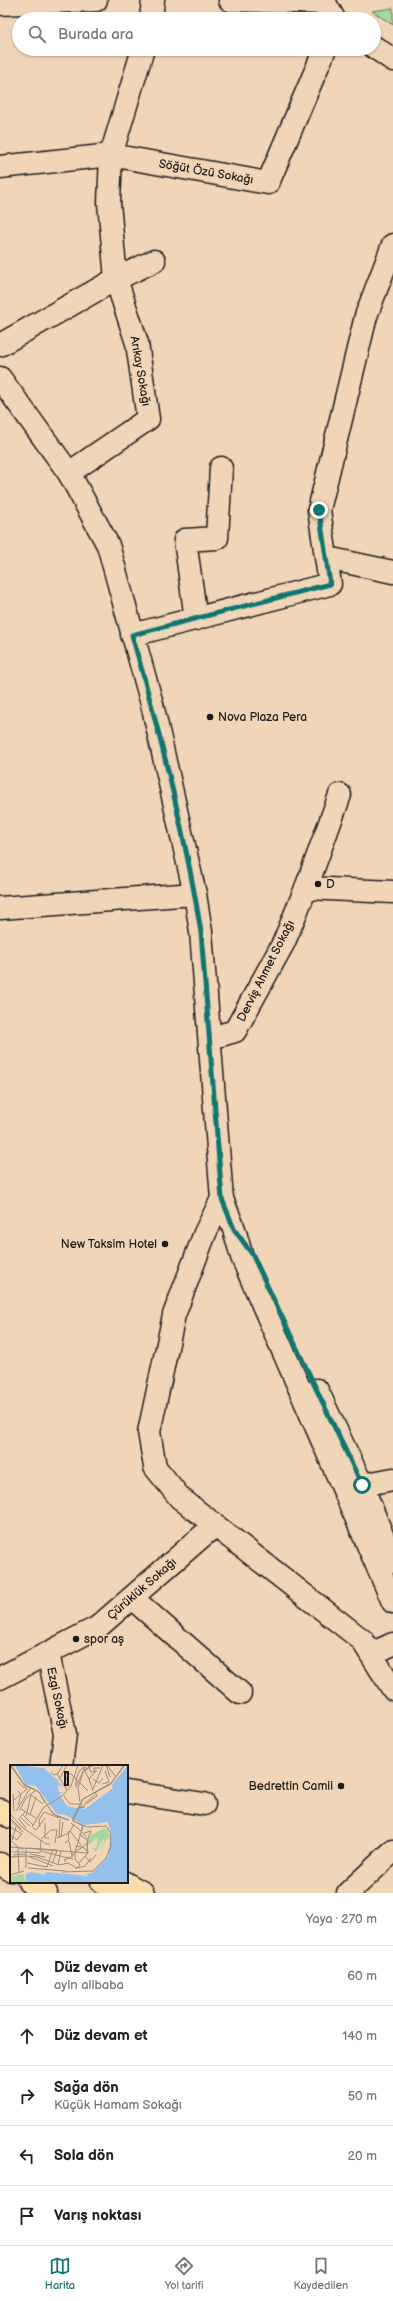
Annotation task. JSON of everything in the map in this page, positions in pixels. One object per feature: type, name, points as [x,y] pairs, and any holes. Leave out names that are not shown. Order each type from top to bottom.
[{"type":"main road","points":[[0,1810],[10,1815]]},
{"type":"main road","points":[[0,1864],[10,1869]]},
{"type":"main road","points":[[31,1883],[46,1893]]},
{"type":"main road","points":[[103,1883],[114,1893]]},
{"type":"main road","points":[[125,1883],[143,1893]]},
{"type":"street","points":[[0,4],[96,0]]},
{"type":"street","points":[[152,12],[153,0]]},
{"type":"street","points":[[230,0],[329,7]]},
{"type":"street","points":[[381,52],[393,60]]},
{"type":"street","name":"Arıkay Sokağı","points":[[69,473],[148,419],[137,343],[116,278],[109,203],[112,155],[141,56]]},
{"type":"street","name":"Söğüt Özü Sokağı","points":[[0,167],[112,155],[268,183],[323,56]]},
{"type":"street","points":[[132,635],[330,584],[319,510],[366,316],[393,245]]},
{"type":"street","points":[[0,345],[116,278],[154,261]]},
{"type":"street","points":[[0,378],[69,473],[108,545],[152,704],[195,894],[201,932],[211,1038],[222,1199],[234,1229],[242,1257],[393,1602]]},
{"type":"street","points":[[196,619],[185,540],[217,538],[220,468]]},
{"type":"street","points":[[327,558],[393,572]]},
{"type":"street","name":"Derviş Ahmet Sokağı","points":[[211,1038],[235,1031],[284,942],[306,888],[340,795]]},
{"type":"street","points":[[306,888],[393,892]]},
{"type":"street","points":[[0,908],[195,894]]},
{"type":"street","points":[[222,1199],[205,1234],[174,1315],[149,1432],[155,1468],[180,1498],[362,1640],[393,1689]]},
{"type":"street","points":[[234,1229],[252,1254],[362,1485],[393,1562]]},
{"type":"street","points":[[362,1485],[393,1479]]},
{"type":"street","name":"Çürüklük Sokağı","points":[[0,1678],[98,1627],[215,1526]]},
{"type":"street","points":[[132,1598],[240,1693]]},
{"type":"street","points":[[371,1654],[393,1644]]},
{"type":"street","name":"Ezgi Sokağı","points":[[48,1653],[65,1734],[61,1765]]},
{"type":"street","points":[[128,1792],[204,1804]]},
{"type":"street","points":[[348,1893],[393,1850]]},
{"type":"green space","points":[[393,8],[393,25],[381,17],[381,12],[372,11]]},
{"type":"place","name":"Nova Plaza Pera","points":[[210,717]]},
{"type":"place","name":"D","points":[[318,884]]},
{"type":"place","name":"New Taksim Hotel","points":[[165,1244]]},
{"type":"place","name":"spor aş","points":[[76,1639]]},
{"type":"place","name":"Bedrettin Camii","points":[[341,1786]]},
{"type":"route","points":[[319,510],[330,584],[132,635],[152,704],[195,894],[207,989],[222,1199],[234,1229],[252,1254],[362,1485]]}]
